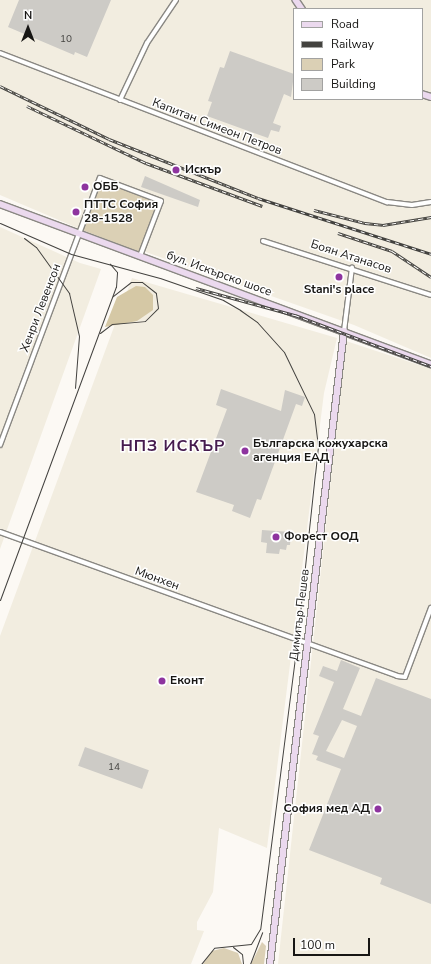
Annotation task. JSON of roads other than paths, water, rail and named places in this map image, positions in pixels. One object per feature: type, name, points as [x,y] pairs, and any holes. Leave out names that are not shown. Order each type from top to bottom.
[{"type":"main road","name":"бул. Искърско шосе","points":[[0,204],[431,364]]},
{"type":"main road","name":"Димитър Пешев","points":[[270,964],[344,331]]},
{"type":"street","points":[[120,100],[147,43],[176,0]]},
{"type":"street","name":"Капитан Симеон Петров","points":[[0,53],[387,202],[412,205],[431,202]]},
{"type":"street","name":"Хенри Левенсон","points":[[0,445],[100,178],[161,201],[140,256]]},
{"type":"street","name":"Боян Атанасов","points":[[264,241],[352,268],[431,295]]},
{"type":"street","name":"Димитър Пешев","points":[[344,331],[352,268]]},
{"type":"street","name":"Мюнхен","points":[[0,532],[307,645],[405,676],[431,609]]},
{"type":"tram line","points":[[0,223],[71,254],[160,278],[223,300],[240,310],[257,322],[284,352],[314,414],[318,446],[297,642],[260,929],[251,944],[214,948],[201,964]]},
{"type":"tram line","points":[[24,238],[36,247],[69,293],[79,336],[75,388]]},
{"type":"tram line","points":[[0,600],[116,287],[117,272],[110,264]]},
{"type":"tram line","points":[[100,333],[112,324],[145,321],[158,308],[156,293],[142,282],[131,282],[113,296]]},
{"type":"tram line","points":[[250,964],[262,932]]},
{"type":"tram line","points":[[233,947],[242,954],[243,964]]},
{"type":"railway","points":[[0,86],[109,139],[258,198],[431,254]]},
{"type":"railway","points":[[27,106],[146,163],[262,206]]},
{"type":"railway","points":[[314,210],[365,223],[383,225],[431,217]]},
{"type":"railway","points":[[338,233],[392,251],[431,277]]},
{"type":"railway","points":[[196,288],[295,315],[431,366]]},
{"type":"place","name":"Искър","points":[[176,170]]},
{"type":"place","name":"ОББ","points":[[85,187]]},
{"type":"place","name":"ПТТС София 28-1528","points":[[76,212]]},
{"type":"place","name":"Stani's place","points":[[339,277]]},
{"type":"place","name":"Българска кожухарска агенция ЕАД","points":[[245,451]]},
{"type":"place","name":"Форест ООД","points":[[276,537]]},
{"type":"place","name":"Еконт","points":[[162,681]]},
{"type":"place","name":"София мед АД","points":[[378,809]]},
{"type":"district","name":"НПЗ ИСКЪР","points":[[173,446]]}]
